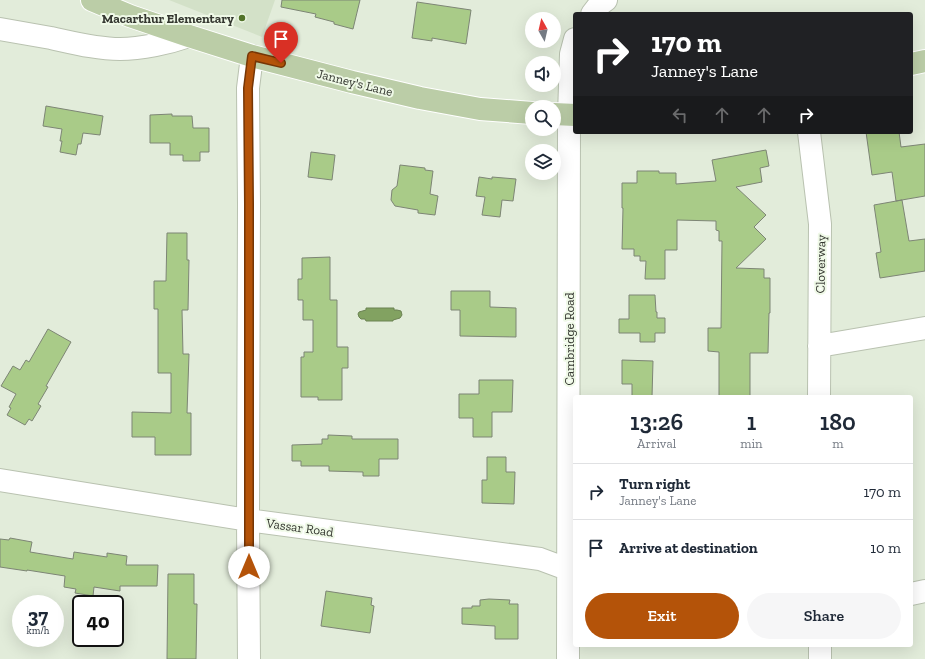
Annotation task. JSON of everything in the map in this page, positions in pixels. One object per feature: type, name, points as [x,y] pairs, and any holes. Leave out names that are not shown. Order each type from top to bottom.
[{"type":"main road","name":"Janney's Lane","points":[[92,0],[117,5],[130,16],[252,56],[352,82],[420,98],[480,109],[525,112]]},
{"type":"main road","points":[[913,64],[925,61]]},
{"type":"street","points":[[594,12],[599,5],[606,0]]},
{"type":"street","points":[[0,28],[86,46],[119,49],[136,48],[178,40],[189,36]]},
{"type":"street","name":"Cambridge Road","points":[[568,659],[572,570],[566,115],[571,54],[573,46]]},
{"type":"street","points":[[249,659],[248,88],[252,56]]},
{"type":"street","name":"Cloverway","points":[[808,134],[820,224],[819,395]]},
{"type":"street","points":[[819,346],[925,328]]},
{"type":"street","name":"Vassar Road","points":[[0,480],[248,520],[540,559],[572,570]]},
{"type":"street","points":[[913,594],[925,591]]},
{"type":"street","points":[[820,647],[820,659]]},
{"type":"shaded area","name":"Macarthur Elementary","points":[[169,0],[275,0],[262,37]]},
{"type":"shaded area","points":[[366,308],[394,308],[394,310],[401,311],[402,315],[400,318],[393,321],[366,321],[365,319],[361,319],[358,314],[359,312],[366,310]]},
{"type":"building","points":[[282,0],[360,0],[353,29],[315,17],[316,14],[281,7]]},
{"type":"building","points":[[417,2],[471,10],[466,44],[432,38],[432,41],[412,38]]},
{"type":"building","points":[[46,106],[103,116],[100,135],[83,133],[81,144],[78,144],[76,155],[60,152],[62,129],[43,126]]},
{"type":"building","points":[[172,114],[172,116],[192,116],[193,128],[209,128],[209,152],[200,152],[200,161],[183,161],[183,155],[170,155],[170,143],[150,143],[150,115]]},
{"type":"building","points":[[866,134],[899,134],[901,147],[925,144],[925,196],[896,201],[892,172],[872,175]]},
{"type":"building","points":[[766,150],[769,166],[760,168],[762,182],[736,187],[766,215],[754,227],[766,239],[736,268],[764,269],[764,278],[770,278],[768,353],[750,353],[750,395],[719,395],[719,352],[708,351],[708,328],[721,328],[722,241],[719,241],[719,231],[716,230],[716,221],[677,220],[677,250],[665,250],[665,279],[645,279],[646,261],[640,261],[640,256],[634,256],[634,249],[622,249],[622,183],[637,183],[637,171],[676,173],[676,184],[716,181],[712,160]]},
{"type":"building","points":[[311,152],[335,155],[332,180],[308,177]]},
{"type":"building","points":[[400,165],[425,168],[425,170],[433,171],[430,194],[438,196],[435,215],[418,213],[418,210],[395,206],[391,200],[392,190],[397,186]]},
{"type":"building","points":[[479,177],[492,179],[492,177],[516,179],[513,201],[502,200],[500,217],[482,215],[485,197],[476,196]]},
{"type":"building","points":[[902,200],[909,241],[925,239],[925,271],[880,278],[876,253],[881,252],[874,205]]},
{"type":"building","points":[[167,233],[187,233],[187,260],[189,260],[188,310],[182,310],[183,354],[189,354],[187,413],[191,413],[191,455],[155,455],[155,437],[132,437],[132,412],[171,413],[171,373],[158,373],[158,309],[154,309],[154,281],[166,281]]},
{"type":"building","points":[[330,257],[330,300],[337,300],[337,347],[348,347],[348,368],[342,368],[342,400],[318,400],[318,397],[301,397],[301,357],[304,357],[304,352],[313,352],[313,320],[303,320],[303,300],[298,300],[298,279],[302,279],[302,258]]},
{"type":"building","points":[[451,291],[490,291],[490,307],[516,308],[516,337],[460,336],[460,310],[451,310]]},
{"type":"building","points":[[629,295],[655,295],[657,318],[665,318],[665,333],[655,333],[655,342],[640,342],[640,333],[619,333],[619,319],[629,319]]},
{"type":"building","points":[[48,329],[71,342],[46,386],[48,387],[38,404],[41,406],[32,421],[29,419],[25,425],[7,415],[11,408],[9,407],[16,394],[1,386],[13,366],[20,370],[26,360],[29,362]]},
{"type":"building","points":[[622,360],[653,361],[652,395],[632,395],[632,384],[622,384]]},
{"type":"building","points":[[479,380],[513,380],[512,412],[492,412],[492,437],[473,437],[473,418],[459,418],[459,394],[479,394]]},
{"type":"building","points":[[328,435],[352,436],[352,439],[398,439],[398,459],[379,459],[379,476],[363,476],[363,472],[329,471],[329,466],[301,466],[301,461],[292,461],[292,445],[322,444],[322,439],[328,439]]},
{"type":"building","points":[[487,457],[506,457],[506,472],[515,472],[514,504],[482,503],[482,480],[487,480]]},
{"type":"building","points":[[10,538],[32,542],[30,552],[73,559],[74,552],[107,557],[107,553],[127,556],[126,565],[158,565],[157,586],[120,586],[120,591],[94,587],[93,595],[75,593],[76,589],[64,587],[65,576],[0,567],[0,539],[9,540]]},
{"type":"building","points":[[168,574],[194,574],[194,604],[197,604],[196,659],[167,659]]},
{"type":"building","points":[[326,591],[372,598],[371,605],[374,606],[370,633],[321,626]]},
{"type":"building","points":[[480,600],[510,600],[509,604],[518,604],[518,639],[495,639],[495,626],[462,624],[462,608],[480,606]]},
{"type":"place","name":"Macarthur Elementary","points":[[242,18]]},
{"type":"route","points":[[249,567],[248,88],[252,56],[281,63]]}]
